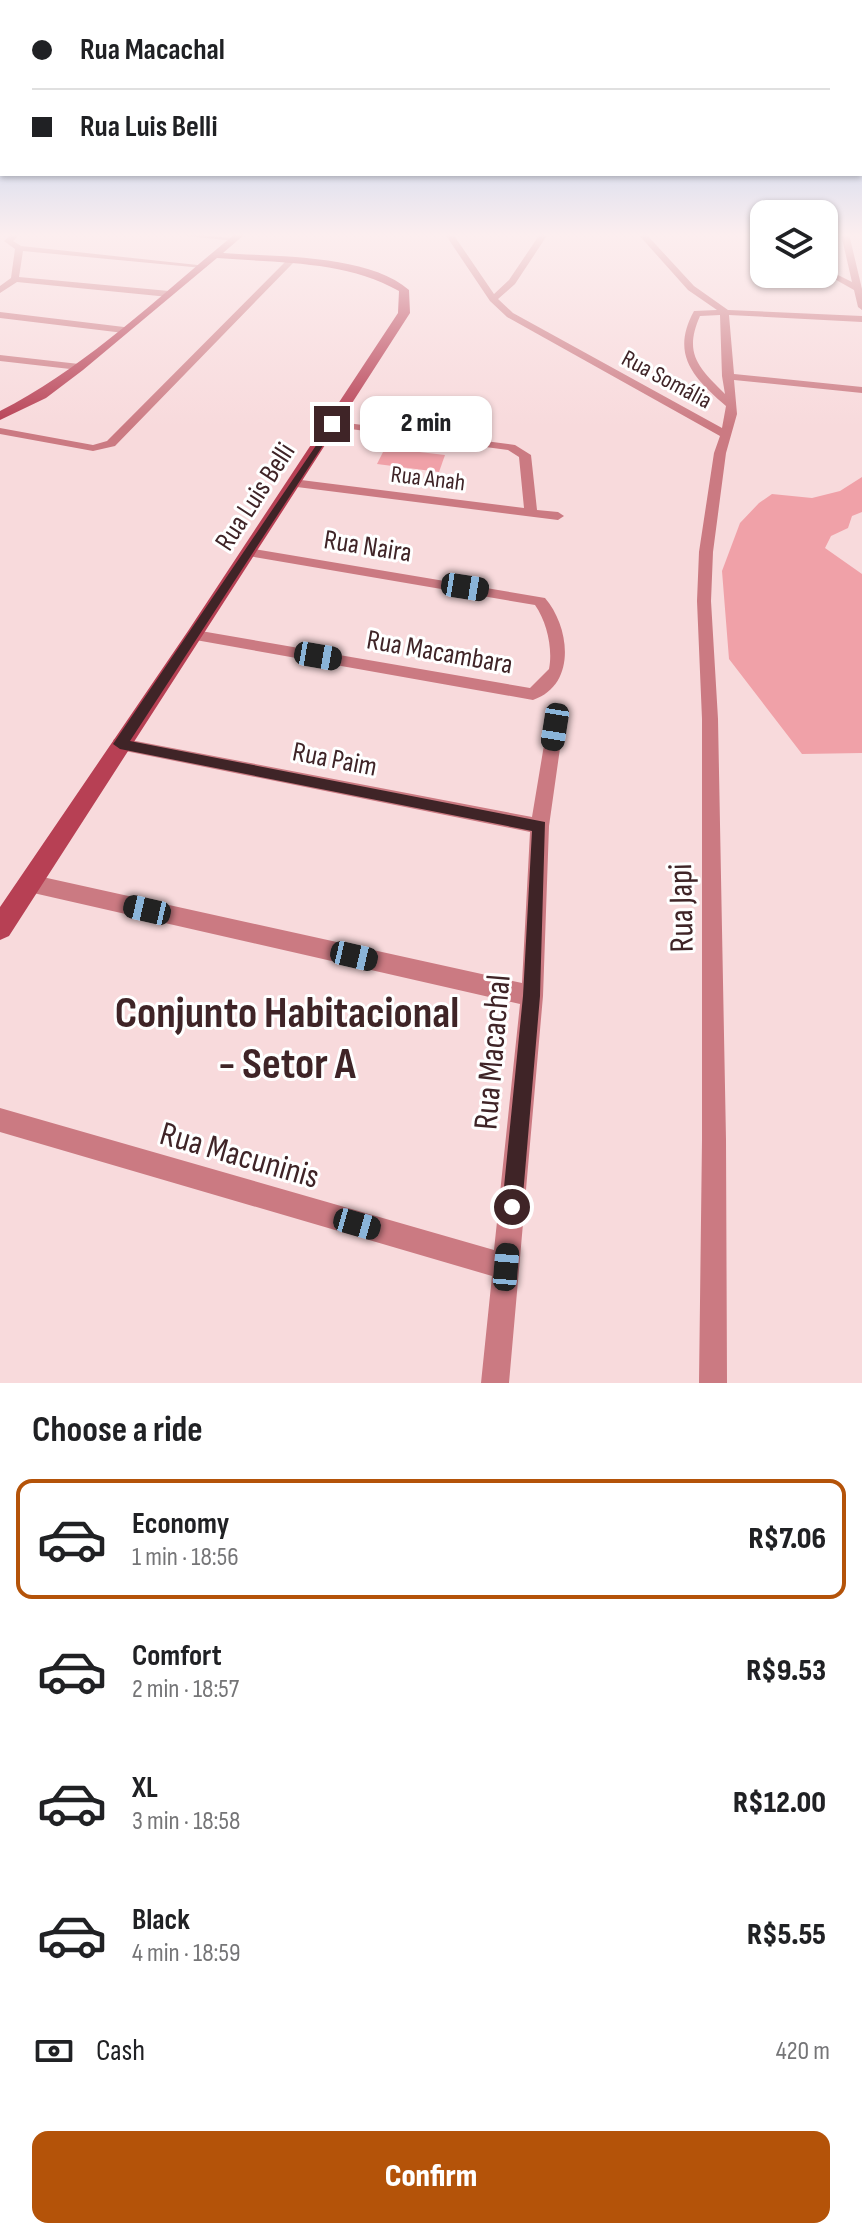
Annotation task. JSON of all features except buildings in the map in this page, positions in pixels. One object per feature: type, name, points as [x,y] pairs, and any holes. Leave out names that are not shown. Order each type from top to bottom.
[{"type":"street","points":[[4,412],[79,367],[163,299]]},
{"type":"street","points":[[0,431],[93,448],[111,444],[254,299]]},
{"type":"street","name":"Rua Luis Belli","points":[[0,928],[404,313],[404,299]]},
{"type":"street","name":"Rua Somália","points":[[493,299],[510,315],[532,328],[727,435]]},
{"type":"street","points":[[706,299],[724,311]]},
{"type":"street","points":[[729,404],[689,358],[687,331],[697,313],[724,311],[862,319]]},
{"type":"street","name":"Rua Japi","points":[[713,1383],[710,719],[704,601],[706,552],[720,453],[732,414],[724,311]]},
{"type":"street","points":[[0,315],[124,330]]},
{"type":"street","points":[[0,358],[79,367]]},
{"type":"street","points":[[727,376],[862,390]]},
{"type":"street","points":[[332,424],[511,447],[525,455],[531,513]]},
{"type":"street","name":"Rua Anah","points":[[293,483],[558,516]]},
{"type":"street","name":"Rua Naira","points":[[248,552],[527,597],[548,607],[558,664],[551,680],[533,694]]},
{"type":"street","name":"Rua Macambara","points":[[195,635],[533,694]]},
{"type":"street","name":"Rua Macachal","points":[[495,1383],[532,996],[540,826],[555,727]]},
{"type":"street","name":"Rua Paim","points":[[120,744],[540,826]]},
{"type":"street","points":[[29,883],[532,996]]},
{"type":"street","name":"Rua Macuninis","points":[[0,1120],[506,1267]]},
{"type":"shaded area","points":[[385,448],[445,455],[439,472],[377,464]]},
{"type":"shaded area","points":[[862,477],[862,512],[852,516],[848,528],[831,536],[825,548],[862,574],[862,753],[802,754],[729,659],[722,571],[740,523],[772,494],[812,498],[840,491]]},
{"type":"district","name":"Conjunto Habitacional - Setor A","points":[[287,1038]]},
{"type":"route","points":[[332,424],[120,744],[540,826],[532,996],[512,1207]]}]
